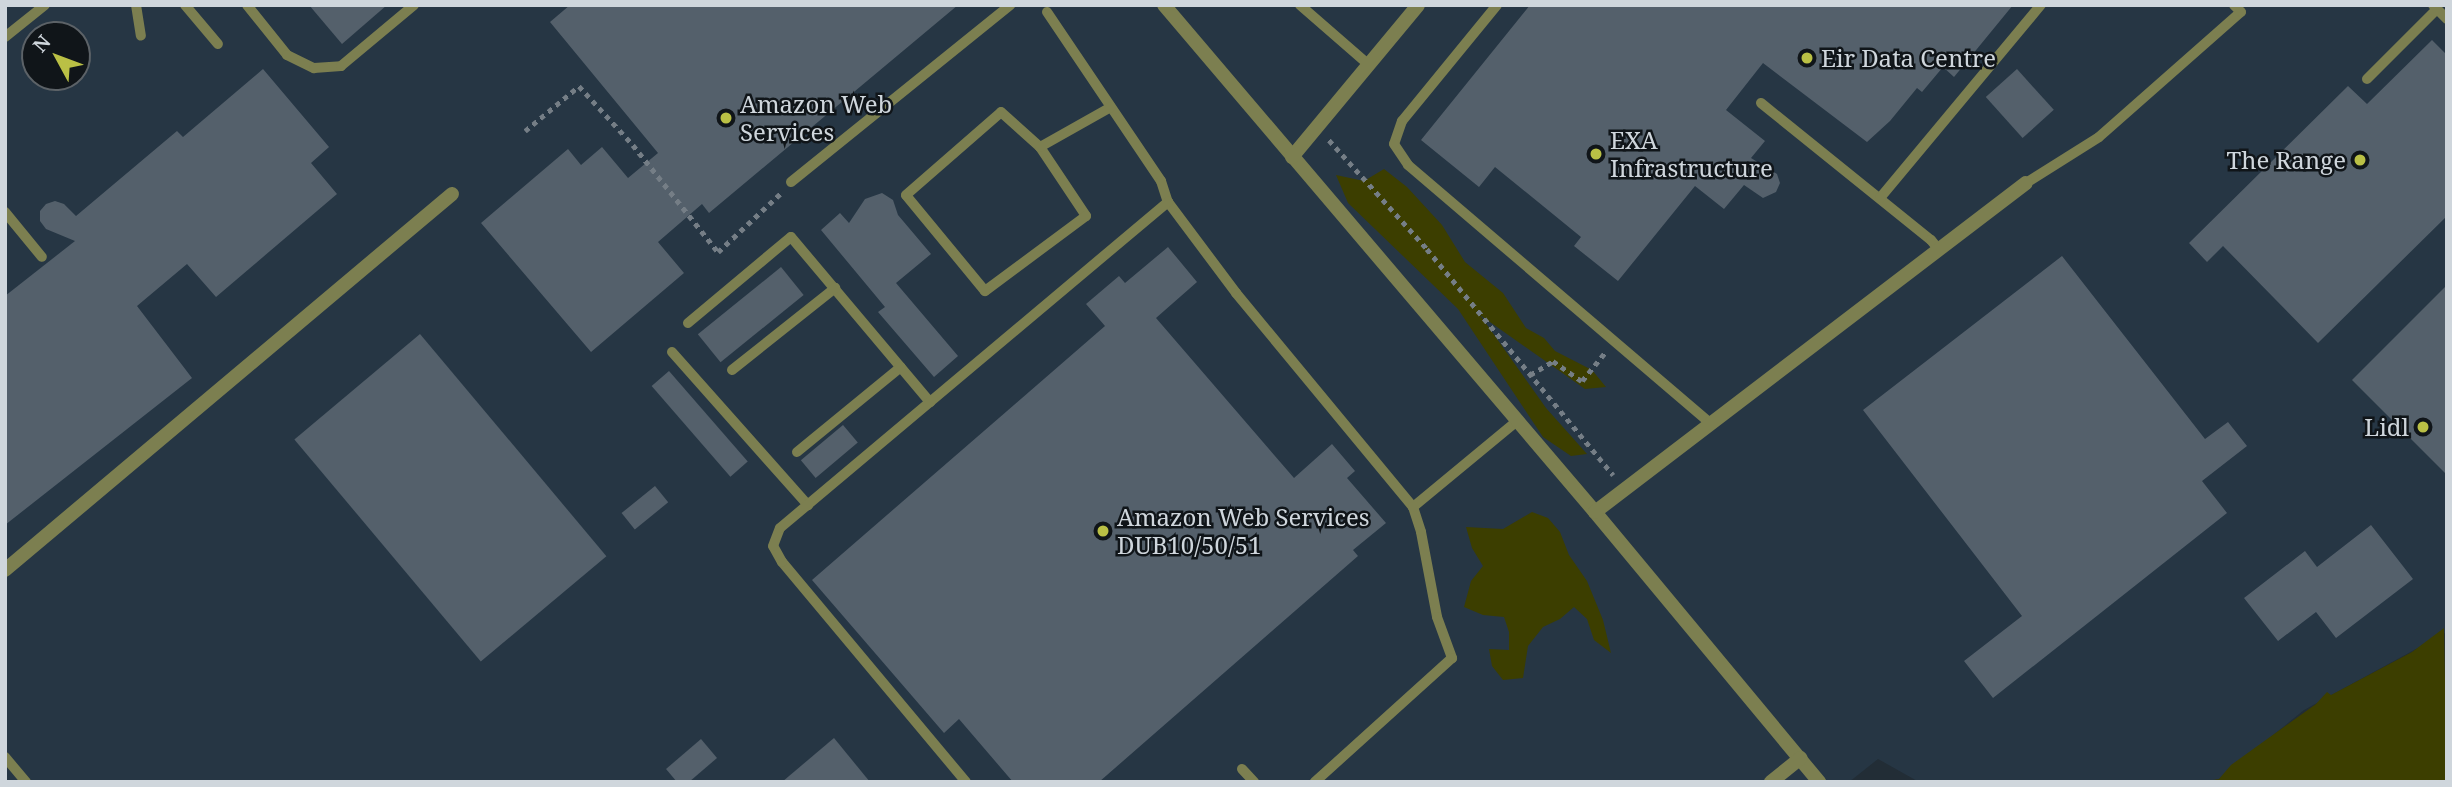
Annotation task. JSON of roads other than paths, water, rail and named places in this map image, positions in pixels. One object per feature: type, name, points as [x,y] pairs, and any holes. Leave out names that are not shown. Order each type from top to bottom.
[{"type":"street","points":[[1164,5],[1518,420],[1819,782]]},
{"type":"street","points":[[1292,157],[1418,5]]},
{"type":"street","points":[[1595,512],[2026,183]]},
{"type":"street","points":[[5,570],[452,194]]},
{"type":"street","points":[[1771,782],[1801,758]]},
{"type":"lane","points":[[5,37],[45,5]]},
{"type":"lane","points":[[136,5],[141,36]]},
{"type":"lane","points":[[185,5],[218,44]]},
{"type":"lane","points":[[247,5],[287,55],[314,68],[341,66],[414,5]]},
{"type":"lane","points":[[791,182],[1010,5]]},
{"type":"lane","points":[[1300,5],[1369,65]]},
{"type":"lane","points":[[1497,5],[1402,121],[1394,144],[1408,165],[1711,424]]},
{"type":"lane","points":[[1880,198],[2041,5]]},
{"type":"lane","points":[[2026,183],[2099,137],[2241,12],[2234,5]]},
{"type":"lane","points":[[2367,79],[2435,7],[2447,19]]},
{"type":"lane","points":[[1048,8],[1161,181],[1168,202],[1236,293],[1413,507],[1437,618],[1452,658],[1315,782]]},
{"type":"lane","points":[[1761,103],[1880,198],[1939,250]]},
{"type":"lane","points":[[1040,147],[1111,107]]},
{"type":"lane","points":[[1001,112],[1040,147],[1086,216],[985,290],[906,194],[1001,112]]},
{"type":"lane","points":[[967,782],[782,562],[773,546],[780,528],[1168,202]]},
{"type":"lane","points":[[5,212],[42,257]]},
{"type":"lane","points":[[688,323],[791,237],[930,402]]},
{"type":"lane","points":[[732,370],[835,288]]},
{"type":"lane","points":[[672,352],[808,505]]},
{"type":"lane","points":[[797,452],[901,367]]},
{"type":"lane","points":[[1413,507],[1518,420]]},
{"type":"lane","points":[[5,757],[26,782]]},
{"type":"lane","points":[[1242,769],[1254,782]]},
{"type":"place","name":"Eir Data Centre","points":[[1807,58]]},
{"type":"place","name":"Amazon Web Services","points":[[726,118]]},
{"type":"place","name":"EXA Infrastructure","points":[[1596,154]]},
{"type":"place","name":"The Range","points":[[2360,160]]},
{"type":"place","name":"Lidl","points":[[2423,427]]},
{"type":"place","name":"Amazon Web Services DUB10/50/51","points":[[1103,531]]}]
